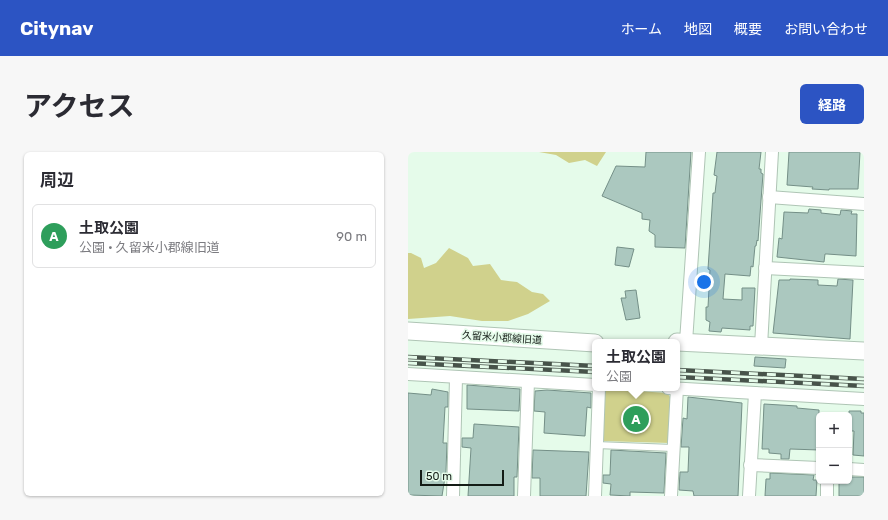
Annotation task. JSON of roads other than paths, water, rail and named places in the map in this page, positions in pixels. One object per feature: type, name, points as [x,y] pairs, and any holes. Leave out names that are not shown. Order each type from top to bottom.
[{"type":"street","points":[[699,152],[681,342],[864,351]]},
{"type":"street","points":[[761,346],[772,152]]},
{"type":"street","points":[[769,197],[864,204]]},
{"type":"street","points":[[765,268],[864,273]]},
{"type":"street","name":"久留米小郡線旧道","points":[[408,331],[592,343]]},
{"type":"street","points":[[408,374],[592,386]]},
{"type":"street","points":[[453,496],[456,378]]},
{"type":"street","points":[[524,496],[528,381]]},
{"type":"street","points":[[680,388],[864,398]]},
{"type":"street","points":[[595,496],[599,391]]},
{"type":"street","points":[[670,496],[677,391]]},
{"type":"street","points":[[749,496],[755,393]]},
{"type":"street","points":[[750,465],[816,468]]},
{"type":"street","points":[[852,469],[864,470]]},
{"type":"street","points":[[827,496],[828,484]]},
{"type":"lane","points":[[596,445],[673,448]]},
{"type":"railway","points":[[408,357],[592,366]]},
{"type":"railway","points":[[408,363],[592,372]]},
{"type":"railway","points":[[680,370],[864,379]]},
{"type":"railway","points":[[680,377],[864,386]]},
{"type":"place","name":"土取公園","points":[[636,419]]}]
